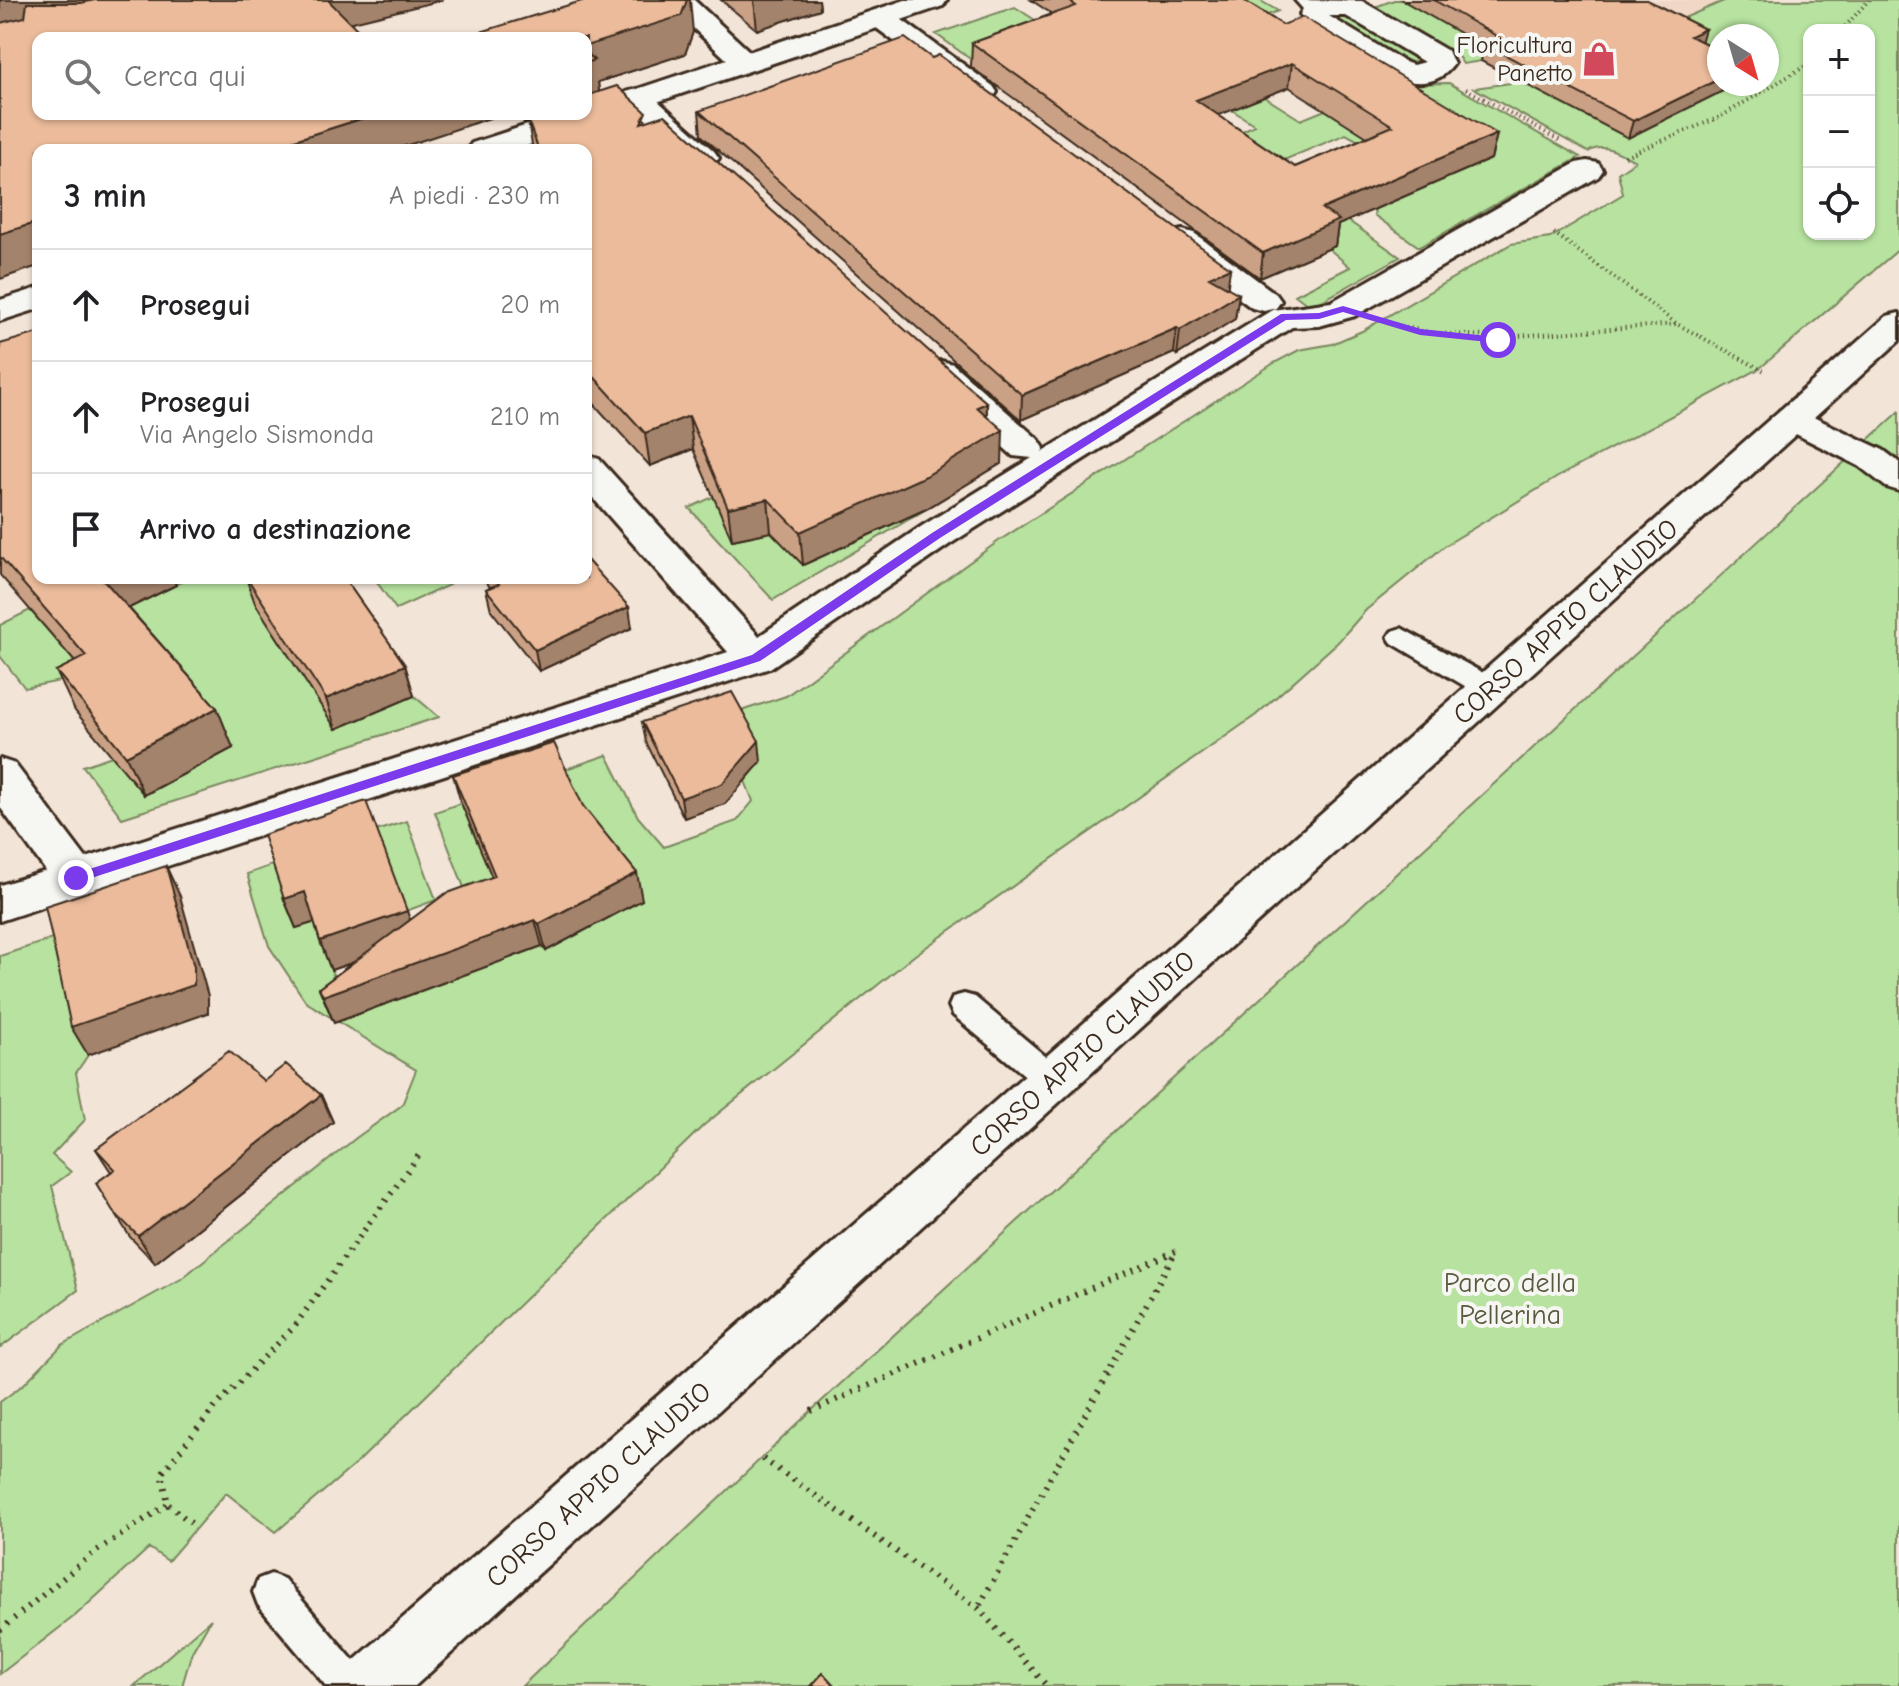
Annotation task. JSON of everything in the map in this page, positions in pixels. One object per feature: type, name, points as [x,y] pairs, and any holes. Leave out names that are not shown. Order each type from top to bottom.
[{"type":"street","points":[[677,0],[746,62]]},
{"type":"street","points":[[592,113],[933,0]]},
{"type":"street","points":[[1315,4],[1316,20],[1404,72],[1434,71]]},
{"type":"street","points":[[881,18],[1010,113]]},
{"type":"street","points":[[637,98],[723,176]]},
{"type":"street","points":[[501,144],[572,120]]},
{"type":"street","points":[[0,903],[756,658],[936,535],[1284,317],[1319,316],[1343,309],[1601,164]]},
{"type":"street","points":[[1162,226],[1264,301]]},
{"type":"street","points":[[0,311],[32,300]]},
{"type":"street","name":"CORSO APPIO CLAUDIO","points":[[370,1686],[1899,323]]},
{"type":"street","points":[[921,354],[1026,448]]},
{"type":"street","points":[[1792,418],[1871,458],[1899,479]]},
{"type":"street","points":[[592,474],[756,658]]},
{"type":"street","points":[[0,775],[76,878]]},
{"type":"lane","points":[[1401,637],[1489,688]]},
{"type":"lane","points":[[964,1006],[1052,1080]]},
{"type":"lane","points":[[271,1592],[351,1686]]},
{"type":"path","points":[[1847,24],[1869,0]]},
{"type":"path","points":[[1601,164],[1658,145],[1783,83],[1803,68]]},
{"type":"path","points":[[1434,71],[1559,140]]},
{"type":"path","points":[[1522,208],[1677,324],[1766,372]]},
{"type":"path","points":[[1343,309],[1420,332],[1498,340],[1575,333],[1633,323],[1677,324]]},
{"type":"path","points":[[191,1523],[168,1504],[162,1473],[215,1407],[293,1328],[419,1155]]},
{"type":"path","points":[[811,1411],[1176,1251],[978,1608]]},
{"type":"path","points":[[763,1459],[978,1608],[1047,1686]]},
{"type":"path","points":[[0,1630],[95,1552],[168,1504]]},
{"type":"shaded area","points":[[1574,0],[1726,0],[1642,36]]},
{"type":"green space","points":[[1202,0],[1259,0],[1278,11],[1164,56],[1212,64],[1301,120],[1325,110],[1310,101],[1381,72],[1408,84],[1449,83],[1580,157],[1419,247],[1374,215],[1375,209],[1401,197],[1366,145],[1346,134],[1260,170],[1231,136],[1255,125],[1232,110],[1106,158],[936,34],[1015,7],[1055,33]]},
{"type":"green space","points":[[1394,0],[1532,17],[1481,61],[1463,64],[1457,55],[1375,7]]},
{"type":"green space","points":[[1726,0],[1899,0],[1899,249],[1759,369],[1561,475],[1446,545],[1366,610],[1338,642],[1256,715],[915,955],[704,1125],[358,1462],[276,1532],[226,1493],[168,1561],[149,1548],[76,1615],[0,1674],[0,1402],[24,1384],[62,1345],[181,1279],[356,1138],[402,1105],[416,1070],[306,1002],[269,946],[247,874],[275,864],[296,928],[316,922],[337,987],[381,1006],[542,946],[546,951],[560,771],[607,755],[638,817],[664,847],[737,821],[753,801],[745,781],[735,713],[786,696],[1000,540],[1274,363],[1299,350],[1332,344],[1362,331],[1511,244],[1550,238],[1623,194],[1618,173],[1635,161],[1606,148],[1588,152],[1474,88],[1518,82],[1627,34],[1642,36]]},
{"type":"green space","points":[[1341,13],[1422,61],[1413,64],[1405,62],[1334,20],[1335,15]]},
{"type":"green space","points":[[1310,194],[1400,257],[1311,307],[1295,295],[1350,267],[1328,248],[1334,245]]},
{"type":"green space","name":"Parco della Pellerina","points":[[1899,412],[1899,1686],[522,1686],[811,1411]]},
{"type":"green space","points":[[775,468],[928,508],[773,600],[689,508]]},
{"type":"green space","points":[[177,584],[303,584],[255,603],[336,729],[414,696],[439,717],[122,818],[83,766],[112,756],[145,795],[233,747],[65,680],[25,688],[0,656],[0,625],[30,610],[59,643]]},
{"type":"green space","points":[[378,584],[449,585],[396,609]]},
{"type":"green space","points":[[461,803],[494,881],[465,890],[435,812]]},
{"type":"green space","points":[[407,821],[436,900],[406,911],[376,831]]},
{"type":"green space","points":[[61,936],[88,1055],[76,1073],[85,1120],[52,1155],[71,1172],[52,1186],[78,1290],[0,1348],[0,956]]},
{"type":"green space","points":[[211,1619],[192,1652],[182,1686],[134,1686]]},
{"type":"building","points":[[95,0],[328,0],[360,32],[32,32],[32,120],[357,120],[282,144],[32,144],[32,224],[0,234],[0,23],[25,17],[27,3]]},
{"type":"building","points":[[585,0],[687,0],[681,16],[592,44],[592,32],[481,32]]},
{"type":"building","points":[[1068,0],[1243,0],[1283,25],[1303,17],[1497,134],[1322,209],[1339,220],[1263,253],[972,43],[1076,6]],"holes":[[[1292,63],[1393,126],[1295,167],[1196,100]]]},
{"type":"building","points":[[1434,0],[1647,0],[1705,29],[1690,36],[1707,44],[1707,85],[1633,121],[1484,44],[1500,38]]},
{"type":"building","points":[[905,38],[932,58],[939,55],[1230,268],[1209,277],[1239,294],[1180,330],[1177,328],[1022,395],[699,111]]},
{"type":"building","points":[[617,86],[646,112],[641,123],[665,115],[987,403],[977,407],[1003,430],[926,476],[800,532],[768,499],[728,508],[689,416],[645,433],[592,375],[592,144],[537,144],[528,120],[592,120],[592,94]]},
{"type":"building","points":[[32,335],[32,584],[107,584],[217,708],[126,756],[56,671],[86,656],[0,557],[0,344]]},
{"type":"building","points":[[592,566],[629,607],[535,650],[486,589],[499,584],[592,584]]},
{"type":"building","points":[[251,584],[348,584],[405,665],[326,699]]},
{"type":"building","points":[[732,692],[759,741],[722,784],[681,798],[642,722]]},
{"type":"building","points":[[554,743],[583,806],[637,873],[539,924],[535,920],[323,996],[319,988],[445,894],[495,876],[453,775]]},
{"type":"building","points":[[366,801],[407,911],[320,941],[305,892],[284,899],[263,835]]},
{"type":"building","points":[[166,866],[194,967],[194,985],[71,1027],[45,906]]},
{"type":"building","points":[[229,1051],[264,1081],[286,1064],[321,1095],[138,1236],[113,1211],[96,1183],[115,1169],[96,1149]]},
{"type":"building","points":[[823,1673],[835,1686],[811,1686]]},
{"type":"place","name":"Floricultura Panetto","points":[[1599,59]]},
{"type":"route","points":[[76,878],[756,658],[936,535],[1284,317],[1319,316],[1343,309],[1420,332],[1498,340]]}]
